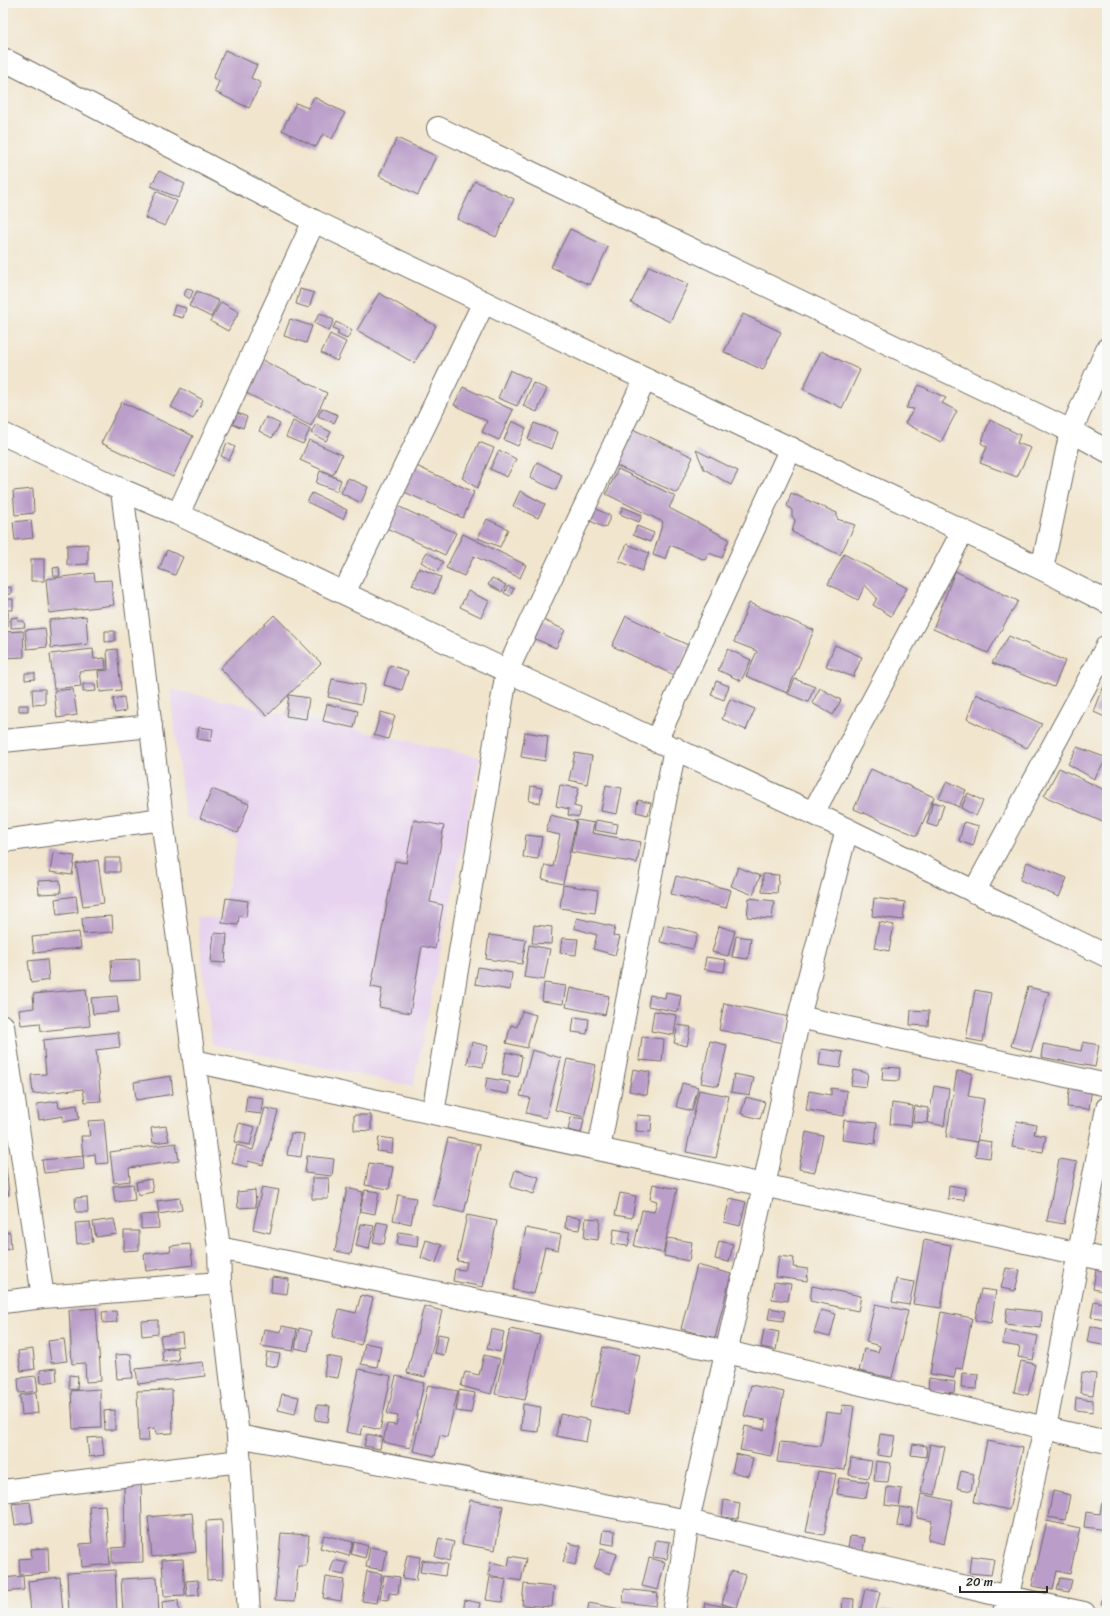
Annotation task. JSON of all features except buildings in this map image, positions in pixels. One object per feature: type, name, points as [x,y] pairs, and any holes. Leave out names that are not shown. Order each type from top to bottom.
[{"type":"street","points":[[3,59],[314,221],[964,531],[1107,602]]},
{"type":"street","points":[[438,128],[1071,431],[1107,451]]},
{"type":"street","points":[[178,514],[314,221]]},
{"type":"street","points":[[344,592],[484,302]]},
{"type":"street","points":[[1042,569],[1071,431],[1107,350]]},
{"type":"street","points":[[433,1112],[507,671],[645,379]]},
{"type":"street","points":[[3,434],[122,490],[178,514],[507,671],[847,829],[1107,956]]},
{"type":"street","points":[[599,1149],[666,744],[791,448]]},
{"type":"street","points":[[122,490],[162,819],[219,1248],[220,1283],[238,1436],[249,1613]]},
{"type":"street","points":[[813,813],[964,531]]},
{"type":"street","points":[[974,892],[1107,646]]},
{"type":"street","points":[[3,741],[151,726]]},
{"type":"street","points":[[3,841],[162,819]]},
{"type":"street","points":[[674,1613],[688,1521],[764,1186],[799,1017],[847,829]]},
{"type":"street","points":[[799,1017],[1107,1085]]},
{"type":"street","points":[[3,1026],[43,1297]]},
{"type":"street","points":[[194,1061],[1107,1260]]},
{"type":"street","points":[[1006,1605],[1045,1428],[1080,1254],[1107,1108]]},
{"type":"street","points":[[219,1248],[726,1352],[1107,1442]]},
{"type":"street","points":[[3,1302],[43,1297],[220,1283]]},
{"type":"street","points":[[238,1436],[688,1521],[1006,1605],[1084,1613]]},
{"type":"street","points":[[3,1491],[240,1461]]},
{"type":"shaded area","points":[[170,689],[480,757],[413,1086],[212,1044],[197,917],[221,919],[238,839],[185,817]]}]
